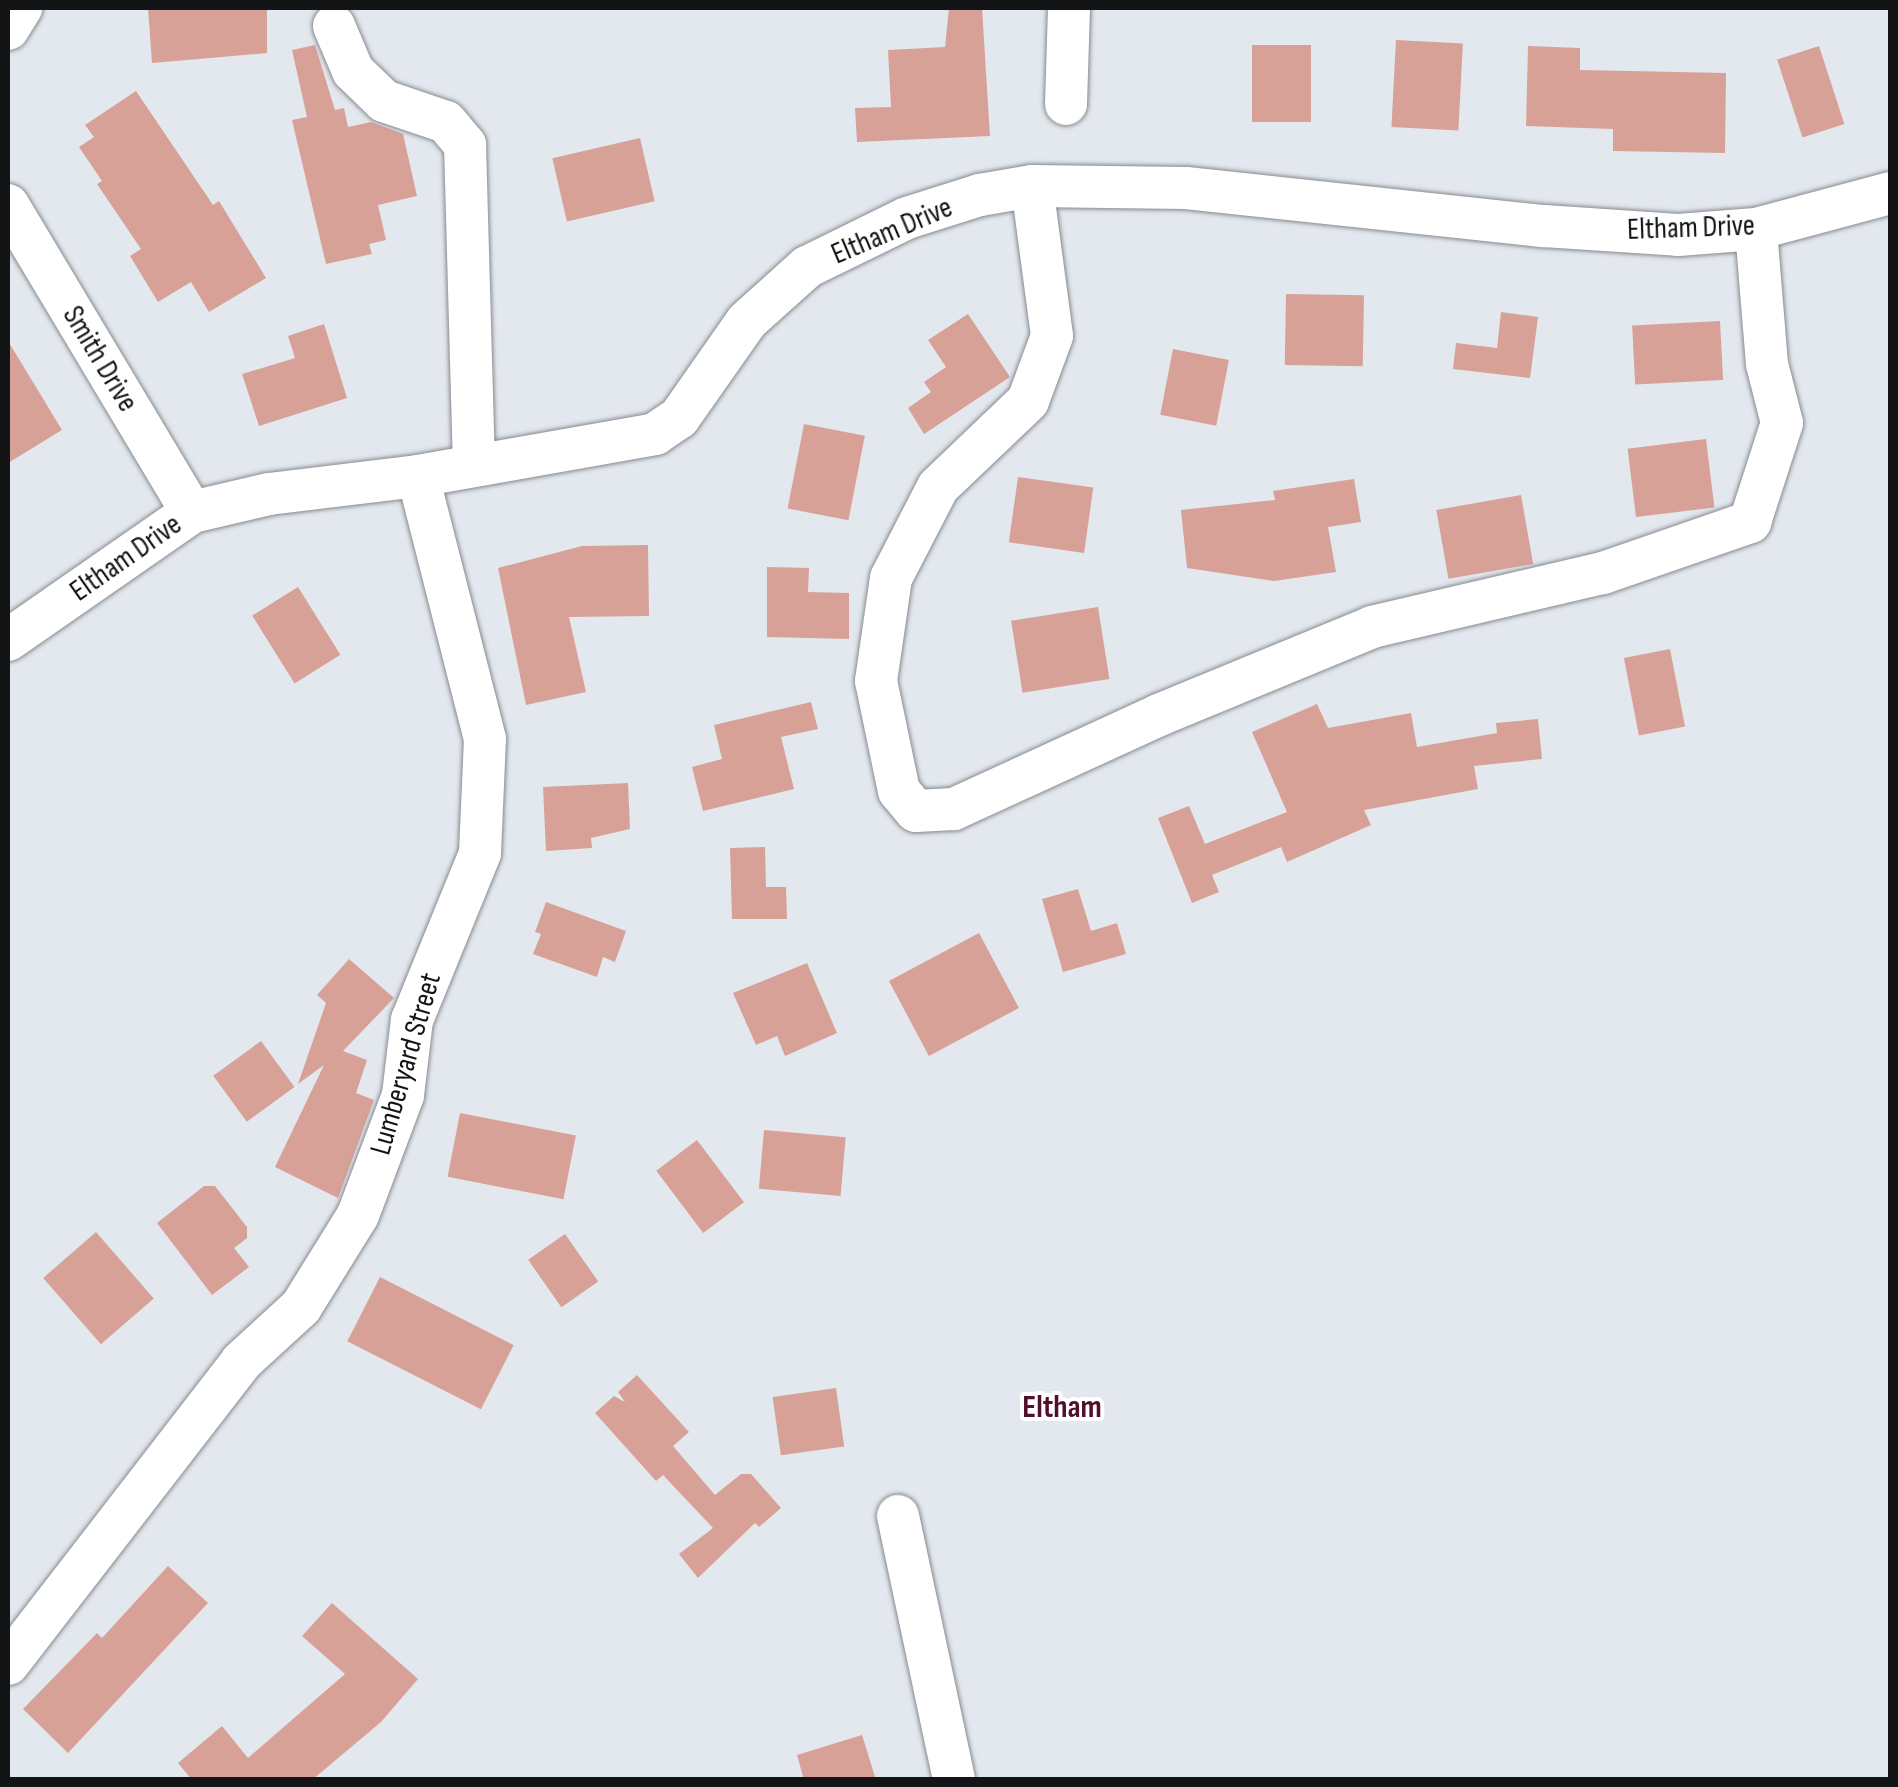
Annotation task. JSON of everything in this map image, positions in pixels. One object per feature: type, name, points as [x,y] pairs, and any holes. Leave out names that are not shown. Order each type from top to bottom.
[{"type":"street","points":[[8,29],[21,8]]},
{"type":"street","points":[[1066,104],[1069,8]]},
{"type":"street","points":[[334,26],[352,71],[384,101],[446,122],[465,145],[474,465]]},
{"type":"street","points":[[1032,186],[1052,336],[1028,401],[938,487],[891,578],[876,681],[899,791],[916,810],[954,809],[1159,715],[1372,627],[1603,573],[1750,522],[1782,423],[1767,364],[1756,228]]},
{"type":"street","name":"Eltham Drive","points":[[8,640],[192,512],[269,494],[418,476],[655,434],[679,418],[747,321],[808,268],[907,218],[980,194],[1032,186],[1186,188],[1544,226],[1678,235],[1756,228],[1890,193]]},
{"type":"street","name":"Smith Drive","points":[[8,205],[192,512]]},
{"type":"street","name":"Lumberyard Street","points":[[8,1664],[241,1362],[302,1307],[358,1214],[403,1096],[412,1020],[480,853],[484,739],[418,476]]},
{"type":"street","points":[[898,1516],[954,1780]]},
{"type":"building","points":[[148,8],[267,8],[267,53],[152,63]]},
{"type":"building","points":[[949,8],[982,8],[990,136],[857,142],[855,108],[891,107],[888,50],[945,47]]},
{"type":"building","points":[[1396,40],[1463,44],[1458,130],[1391,127]]},
{"type":"building","points":[[315,45],[335,110],[344,108],[348,127],[371,122],[403,134],[417,196],[378,205],[386,240],[369,244],[372,254],[326,264],[292,120],[307,117],[292,50]]},
{"type":"building","points":[[1252,45],[1311,45],[1311,122],[1252,122]]},
{"type":"building","points":[[1528,46],[1580,48],[1580,70],[1726,73],[1725,153],[1613,151],[1613,129],[1526,126]]},
{"type":"building","points":[[1819,46],[1844,124],[1802,138],[1777,60]]},
{"type":"building","points":[[136,91],[213,205],[219,201],[266,278],[209,312],[191,282],[158,302],[130,256],[141,249],[97,184],[102,181],[79,147],[94,137],[85,125]]},
{"type":"building","points":[[640,138],[655,201],[567,222],[552,158]]},
{"type":"building","points":[[1286,294],[1364,295],[1363,366],[1285,365]]},
{"type":"building","points":[[1501,312],[1538,317],[1530,378],[1453,369],[1456,343],[1497,348]]},
{"type":"building","points":[[968,314],[1010,377],[924,434],[908,408],[931,392],[924,382],[946,367],[928,340]]},
{"type":"building","points":[[1720,321],[1723,380],[1635,385],[1632,326]]},
{"type":"building","points":[[324,324],[347,398],[259,426],[242,374],[295,358],[288,336]]},
{"type":"building","points":[[8,341],[62,430],[8,463]]},
{"type":"building","points":[[1173,349],[1229,360],[1216,426],[1160,415]]},
{"type":"building","points":[[804,424],[865,436],[848,520],[788,508]]},
{"type":"building","points":[[1706,439],[1714,507],[1636,517],[1628,449]]},
{"type":"building","points":[[1018,477],[1093,488],[1084,553],[1009,542]]},
{"type":"building","points":[[1354,479],[1361,522],[1328,527],[1336,572],[1274,581],[1187,568],[1181,510],[1275,500],[1273,491]]},
{"type":"building","points":[[1521,495],[1533,564],[1448,579],[1436,510]]},
{"type":"building","points":[[648,545],[649,616],[569,617],[586,692],[526,705],[498,568],[582,546]]},
{"type":"building","points":[[767,567],[809,568],[808,592],[849,593],[849,639],[767,637]]},
{"type":"building","points":[[298,587],[340,655],[295,683],[252,616]]},
{"type":"building","points":[[1098,607],[1109,679],[1023,693],[1011,621]]},
{"type":"building","points":[[1670,649],[1685,727],[1639,736],[1624,658]]},
{"type":"building","points":[[811,702],[818,729],[781,737],[794,789],[703,811],[692,767],[722,759],[714,725]]},
{"type":"building","points":[[1317,704],[1328,728],[1411,713],[1417,747],[1497,733],[1496,723],[1538,719],[1542,759],[1474,766],[1478,789],[1364,810],[1371,825],[1287,862],[1281,847],[1212,875],[1219,892],[1192,903],[1158,818],[1189,806],[1205,844],[1287,812],[1252,732]]},
{"type":"building","points":[[628,783],[630,829],[591,838],[592,848],[546,851],[543,787]]},
{"type":"building","points":[[765,847],[766,887],[786,887],[787,919],[732,919],[730,848]]},
{"type":"building","points":[[1078,889],[1091,931],[1117,923],[1126,954],[1063,972],[1042,899]]},
{"type":"building","points":[[546,902],[626,931],[615,962],[603,957],[597,977],[533,954],[541,934],[535,932]]},
{"type":"building","points":[[979,933],[1019,1008],[929,1056],[889,981]]},
{"type":"building","points":[[349,959],[394,998],[343,1051],[367,1060],[356,1093],[374,1100],[338,1198],[275,1167],[324,1065],[298,1084],[326,1003],[317,995]]},
{"type":"building","points":[[807,963],[837,1033],[785,1056],[777,1036],[756,1045],[733,993]]},
{"type":"building","points":[[261,1041],[295,1087],[247,1122],[213,1076]]},
{"type":"building","points":[[460,1113],[576,1136],[563,1199],[448,1177]]},
{"type":"building","points":[[764,1130],[846,1137],[841,1196],[759,1189]]},
{"type":"building","points":[[697,1140],[744,1202],[703,1233],[656,1171]]},
{"type":"building","points":[[204,1186],[215,1186],[247,1227],[247,1238],[234,1248],[249,1267],[212,1295],[157,1223]]},
{"type":"building","points":[[96,1232],[154,1298],[101,1344],[43,1278]]},
{"type":"building","points":[[565,1234],[598,1282],[561,1307],[528,1260]]},
{"type":"building","points":[[380,1277],[514,1345],[481,1409],[347,1341]]},
{"type":"building","points":[[637,1375],[689,1432],[673,1446],[715,1495],[741,1474],[751,1474],[781,1508],[759,1527],[755,1523],[698,1578],[679,1554],[713,1528],[663,1475],[656,1481],[595,1413],[614,1396],[625,1402],[618,1392]]},
{"type":"building","points":[[836,1388],[844,1446],[781,1455],[773,1397]]},
{"type":"building","points":[[168,1566],[208,1603],[68,1753],[23,1709],[97,1633],[102,1638]]},
{"type":"building","points":[[332,1603],[418,1679],[381,1722],[312,1780],[192,1780],[178,1763],[222,1726],[248,1758],[345,1674],[302,1636]]},
{"type":"building","points":[[862,1735],[876,1780],[804,1780],[797,1755]]},
{"type":"district","name":"Eltham","points":[[1062,1408]]}]
